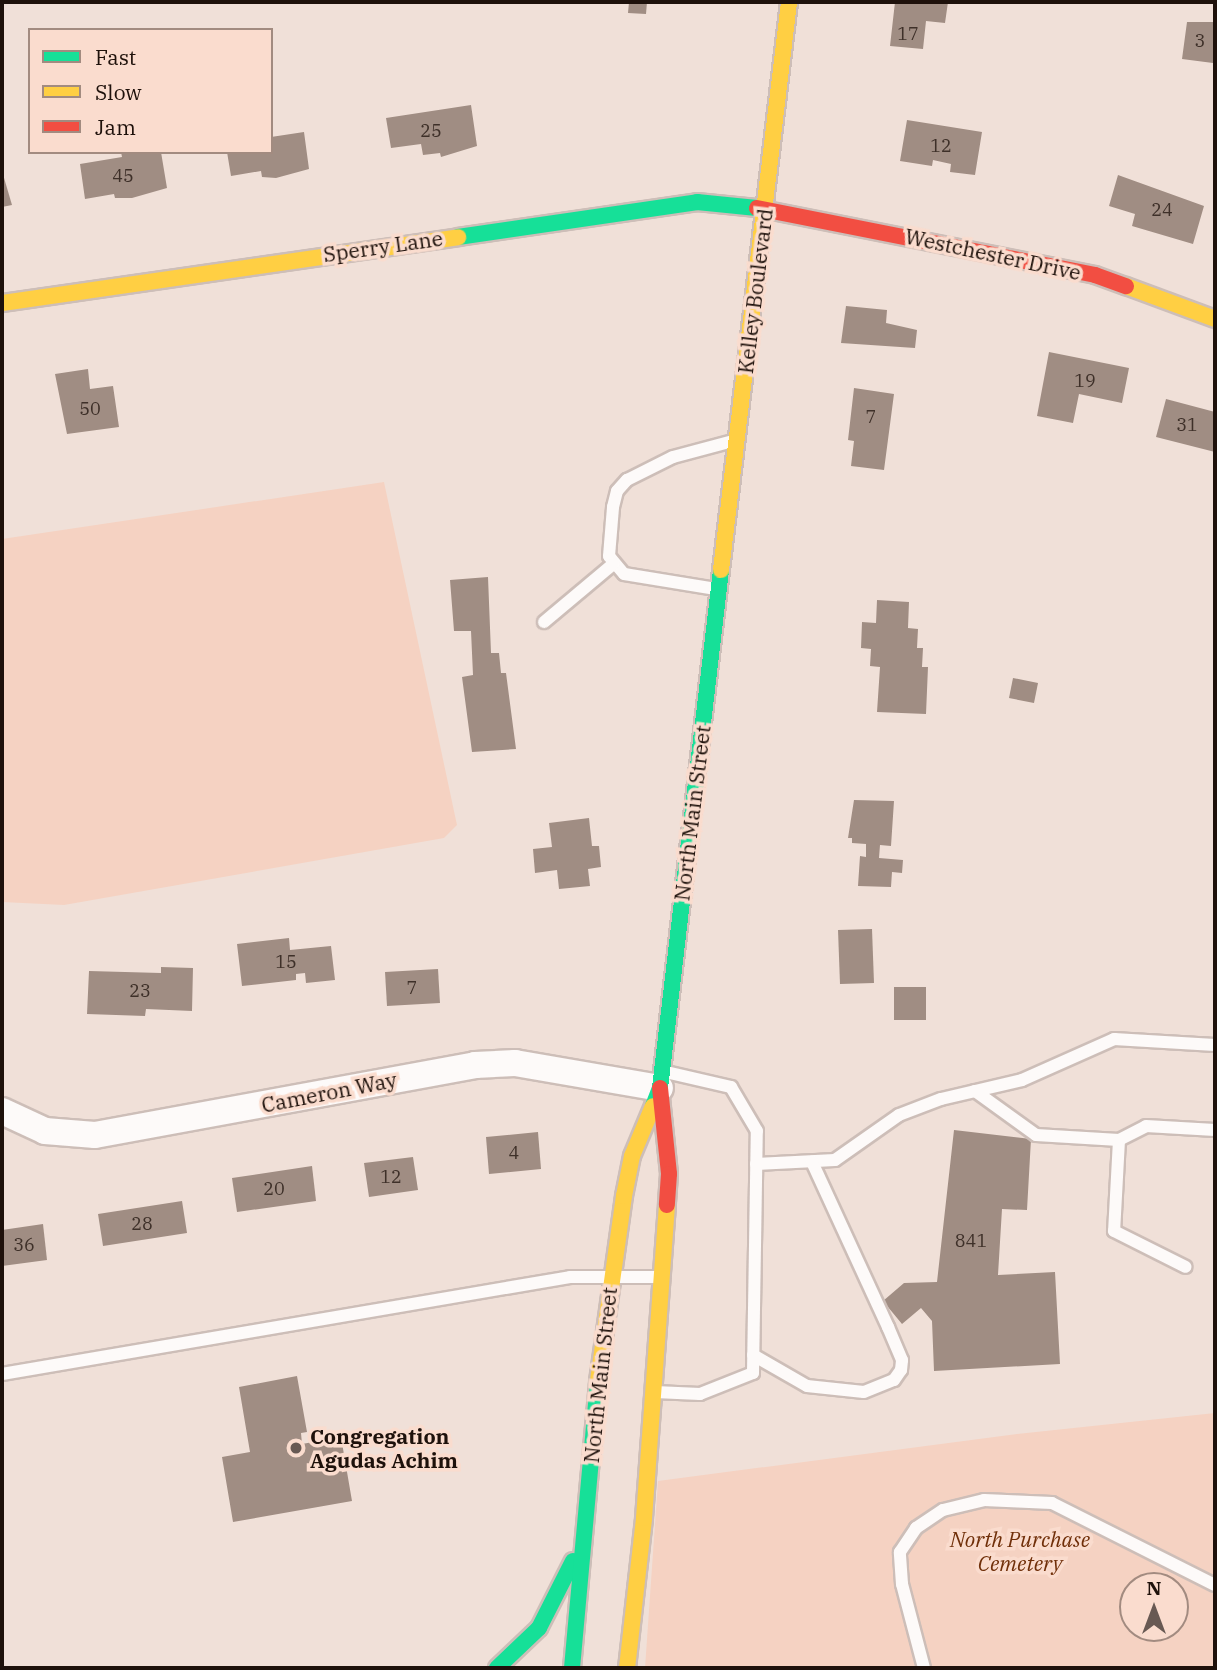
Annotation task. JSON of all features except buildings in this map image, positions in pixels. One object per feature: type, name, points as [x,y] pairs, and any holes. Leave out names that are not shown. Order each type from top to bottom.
[{"type":"main road","name":"Kelley Boulevard","points":[[720,585],[789,2]]},
{"type":"main road","name":"Sperry Lane","points":[[2,303],[655,206],[696,202],[765,208]]},
{"type":"main road","name":"Westchester Drive","points":[[765,208],[1095,275],[1215,318]]},
{"type":"main road","name":"North Main Street","points":[[627,1668],[644,1518],[651,1392],[669,1174],[660,1080],[720,585]]},
{"type":"main road","name":"North Main Street","points":[[572,1668],[612,1275],[632,1156],[660,1080]]},
{"type":"main road","points":[[497,1668],[539,1628],[585,1527]]},
{"type":"street","name":"Cameron Way","points":[[2,1111],[45,1131],[95,1135],[475,1065],[515,1063],[660,1080]]},
{"type":"lane","points":[[720,585],[624,574],[609,556],[613,507],[617,491],[627,480],[673,457],[737,440]]},
{"type":"lane","points":[[544,622],[613,564]]},
{"type":"lane","points":[[757,1164],[835,1160],[899,1115],[975,1091],[1022,1080],[1114,1039],[1215,1045]]},
{"type":"lane","points":[[651,1392],[700,1394],[753,1373],[757,1131],[731,1087],[660,1080]]},
{"type":"lane","points":[[975,1091],[1036,1135],[1119,1140],[1146,1126],[1215,1130]]},
{"type":"lane","points":[[1119,1140],[1114,1231],[1186,1267]]},
{"type":"lane","points":[[753,1355],[807,1386],[864,1391],[894,1380],[901,1370],[902,1360],[888,1327],[812,1162]]},
{"type":"lane","points":[[2,1374],[570,1277],[612,1275],[661,1278]]},
{"type":"lane","points":[[924,1668],[902,1584],[900,1552],[916,1528],[943,1510],[984,1500],[1052,1503],[1215,1585]]},
{"type":"green space","points":[[384,482],[457,825],[444,838],[64,905],[2,902],[2,539]]},
{"type":"green space","name":"North Purchase Cemetery","points":[[1215,1413],[1215,1668],[645,1668],[658,1481],[1017,1434]]},
{"type":"traffic: fast","points":[[458,237],[697,202],[757,208]]},
{"type":"traffic: fast","points":[[653,1106],[660,1088],[721,570]]},
{"type":"traffic: fast","points":[[572,1668],[598,1381]]},
{"type":"traffic: fast","points":[[497,1668],[539,1628],[573,1561]]},
{"type":"traffic: slow","points":[[721,570],[789,2]]},
{"type":"traffic: slow","points":[[2,303],[458,237]]},
{"type":"traffic: slow","points":[[1126,286],[1215,319]]},
{"type":"traffic: slow","points":[[598,1381],[624,1196],[632,1156],[653,1106]]},
{"type":"traffic: slow","points":[[627,1668],[644,1518],[667,1205]]},
{"type":"traffic: jam","points":[[757,208],[1095,275],[1126,286]]},
{"type":"traffic: jam","points":[[660,1088],[669,1174],[667,1205]]},
{"type":"place","name":"Congregation Agudas Achim","points":[[296,1448]]}]
